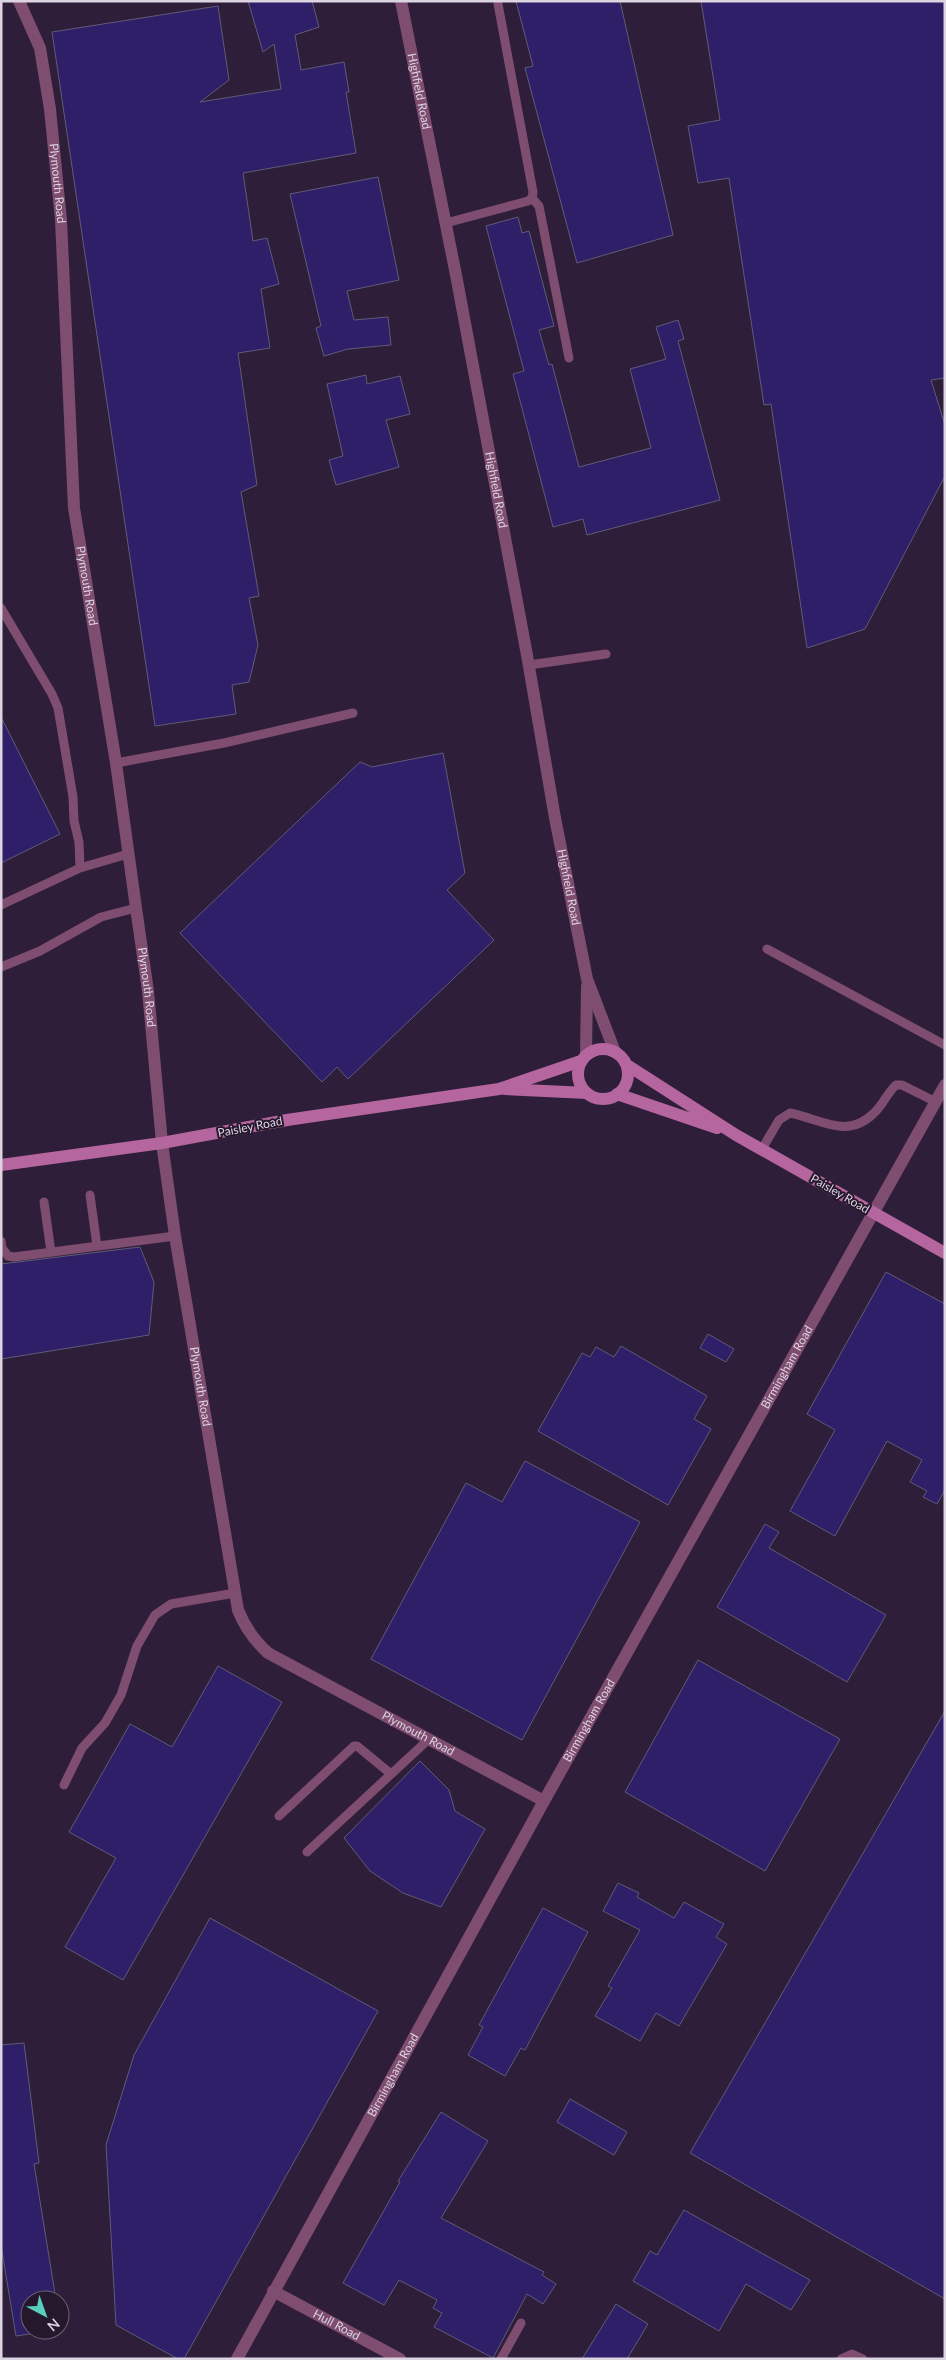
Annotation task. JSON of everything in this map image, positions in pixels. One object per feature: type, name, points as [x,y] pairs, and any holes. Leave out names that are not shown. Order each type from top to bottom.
[{"type":"main road","points":[[600,1049],[615,1052],[626,1065],[627,1082],[617,1094],[599,1098],[587,1094],[579,1082],[578,1068],[584,1058],[600,1049]]},
{"type":"main road","name":"Paisley Road","points":[[499,1089],[584,1058]]},
{"type":"main road","name":"Paisley Road","points":[[626,1065],[736,1135],[945,1252]]},
{"type":"main road","name":"Paisley Road","points":[[1,1165],[162,1143],[287,1120],[499,1089],[587,1094]]},
{"type":"main road","name":"Paisley Road","points":[[617,1094],[736,1135]]},
{"type":"street","name":"Plymouth Road","points":[[19,1],[40,48],[50,109],[62,220],[74,508],[116,764],[148,991],[162,1143],[175,1236],[238,1610],[246,1628],[256,1642],[268,1653],[544,1800]]},
{"type":"street","name":"Highfield Road","points":[[401,1],[446,222],[529,665],[555,818],[587,979],[615,1052]]},
{"type":"street","name":"Highfield Road","points":[[584,1058],[587,979]]},
{"type":"street","name":"Birmingham Road","points":[[237,2359],[544,1800],[875,1213],[945,1085]]},
{"type":"street","name":"Hull Road","points":[[273,2291],[400,2359]]},
{"type":"lane","points":[[498,4],[533,187],[532,198],[539,206],[569,358]]},
{"type":"lane","points":[[446,222],[532,198]]},
{"type":"lane","points":[[1,608],[52,694],[58,708],[73,797],[74,821],[79,842],[80,868]]},
{"type":"lane","points":[[529,665],[606,654]]},
{"type":"lane","points":[[116,764],[224,743],[354,713]]},
{"type":"lane","points":[[1,905],[80,868],[128,854]]},
{"type":"lane","points":[[1,967],[40,951],[101,917],[136,908]]},
{"type":"lane","points":[[767,949],[945,1045]]},
{"type":"lane","points":[[762,1149],[779,1120],[790,1113],[841,1127],[853,1127],[864,1122],[876,1111],[887,1093],[896,1085],[902,1085],[936,1102]]},
{"type":"lane","points":[[90,1195],[97,1246]]},
{"type":"lane","points":[[44,1202],[51,1252]]},
{"type":"lane","points":[[1,1241],[2,1248],[8,1256],[175,1236]]},
{"type":"lane","points":[[64,1785],[82,1748],[105,1723],[121,1695],[138,1646],[155,1615],[171,1604],[235,1593]]},
{"type":"lane","points":[[307,1852],[429,1738]]},
{"type":"lane","points":[[279,1816],[354,1746],[357,1746],[390,1774]]},
{"type":"lane","points":[[501,2359],[521,2323]]},
{"type":"lane","points":[[841,2359],[852,2354],[863,2359]]},
{"type":"shaded area","points":[[1,1],[945,1],[945,2359],[1,2359]]},
{"type":"building","points":[[248,1],[312,1],[319,27],[295,35],[301,70],[344,62],[349,92],[346,92],[356,153],[243,173],[253,241],[267,238],[279,284],[261,289],[270,348],[238,353],[257,485],[241,492],[259,596],[249,598],[258,645],[249,682],[232,685],[236,714],[155,726],[52,32],[218,6],[229,80],[200,102],[281,89],[274,44],[263,52]]},
{"type":"building","points":[[516,1],[620,1],[673,235],[577,263],[525,68],[533,66]]},
{"type":"building","points":[[701,1],[945,1],[945,378],[931,380],[945,425],[945,476],[865,629],[807,648],[771,404],[764,405],[729,178],[698,183],[688,126],[720,120]]},
{"type":"building","points":[[378,177],[399,280],[347,291],[354,320],[388,317],[391,345],[348,349],[324,356],[316,328],[321,326],[290,194]]},
{"type":"building","points":[[518,217],[522,233],[529,231],[554,326],[539,330],[549,365],[552,364],[579,467],[651,448],[630,369],[666,359],[656,327],[678,320],[684,339],[678,341],[720,500],[587,535],[583,519],[553,527],[513,374],[524,371],[486,226]]},
{"type":"building","points":[[366,375],[367,384],[400,376],[410,414],[386,420],[399,467],[336,485],[329,460],[343,456],[327,384]]},
{"type":"building","points":[[1,717],[60,834],[1,863]]},
{"type":"building","points":[[443,753],[465,873],[447,890],[494,940],[348,1079],[337,1067],[322,1082],[180,933],[360,762],[372,767]]},
{"type":"building","points":[[140,1247],[154,1282],[149,1335],[1,1359],[1,1264]]},
{"type":"building","points":[[886,1272],[945,1304],[945,1490],[937,1504],[923,1497],[927,1491],[910,1482],[922,1460],[887,1441],[835,1536],[790,1511],[835,1430],[807,1414]]},
{"type":"building","points":[[708,1334],[734,1349],[726,1362],[700,1348]]},
{"type":"building","points":[[621,1346],[707,1396],[694,1419],[711,1429],[668,1505],[538,1431],[582,1353],[590,1357],[596,1347],[614,1357]]},
{"type":"building","points":[[525,1461],[640,1522],[522,1740],[371,1659],[466,1483],[502,1502]]},
{"type":"building","points":[[765,1524],[779,1532],[769,1548],[886,1615],[847,1682],[717,1607]]},
{"type":"building","points":[[698,1660],[840,1739],[765,1871],[625,1792]]},
{"type":"building","points":[[218,1666],[282,1702],[123,1980],[65,1947],[116,1858],[69,1832],[130,1724],[172,1747]]},
{"type":"building","points":[[945,1711],[945,2299],[690,2153]]},
{"type":"building","points":[[420,1761],[449,1790],[455,1811],[485,1829],[441,1907],[403,1893],[370,1871],[344,1838]]},
{"type":"building","points":[[618,1883],[639,1893],[637,1897],[674,1918],[684,1902],[724,1924],[716,1937],[727,1944],[679,2026],[656,2013],[640,2041],[595,2016],[612,1988],[608,1986],[640,1930],[603,1911]]},
{"type":"building","points":[[543,1908],[588,1932],[525,2050],[521,2048],[505,2076],[468,2055],[483,2027],[479,2025]]},
{"type":"building","points":[[210,1918],[378,2011],[184,2359],[178,2359],[116,2325],[106,2145],[134,2055]]},
{"type":"building","points":[[24,2043],[39,2163],[34,2164],[54,2290],[20,2290],[20,2335],[16,2336],[1,2245],[1,2045]]},
{"type":"building","points":[[570,2099],[627,2132],[614,2155],[557,2122]]},
{"type":"building","points":[[441,2112],[488,2141],[441,2218],[544,2272],[542,2275],[556,2284],[543,2304],[527,2294],[493,2358],[434,2327],[442,2313],[433,2308],[437,2300],[399,2280],[384,2305],[343,2283],[400,2182],[398,2181]]},
{"type":"building","points":[[684,2210],[810,2280],[791,2310],[746,2284],[719,2331],[633,2281],[650,2251],[657,2255]]},
{"type":"building","points":[[616,2304],[648,2324],[627,2359],[582,2359]]}]
